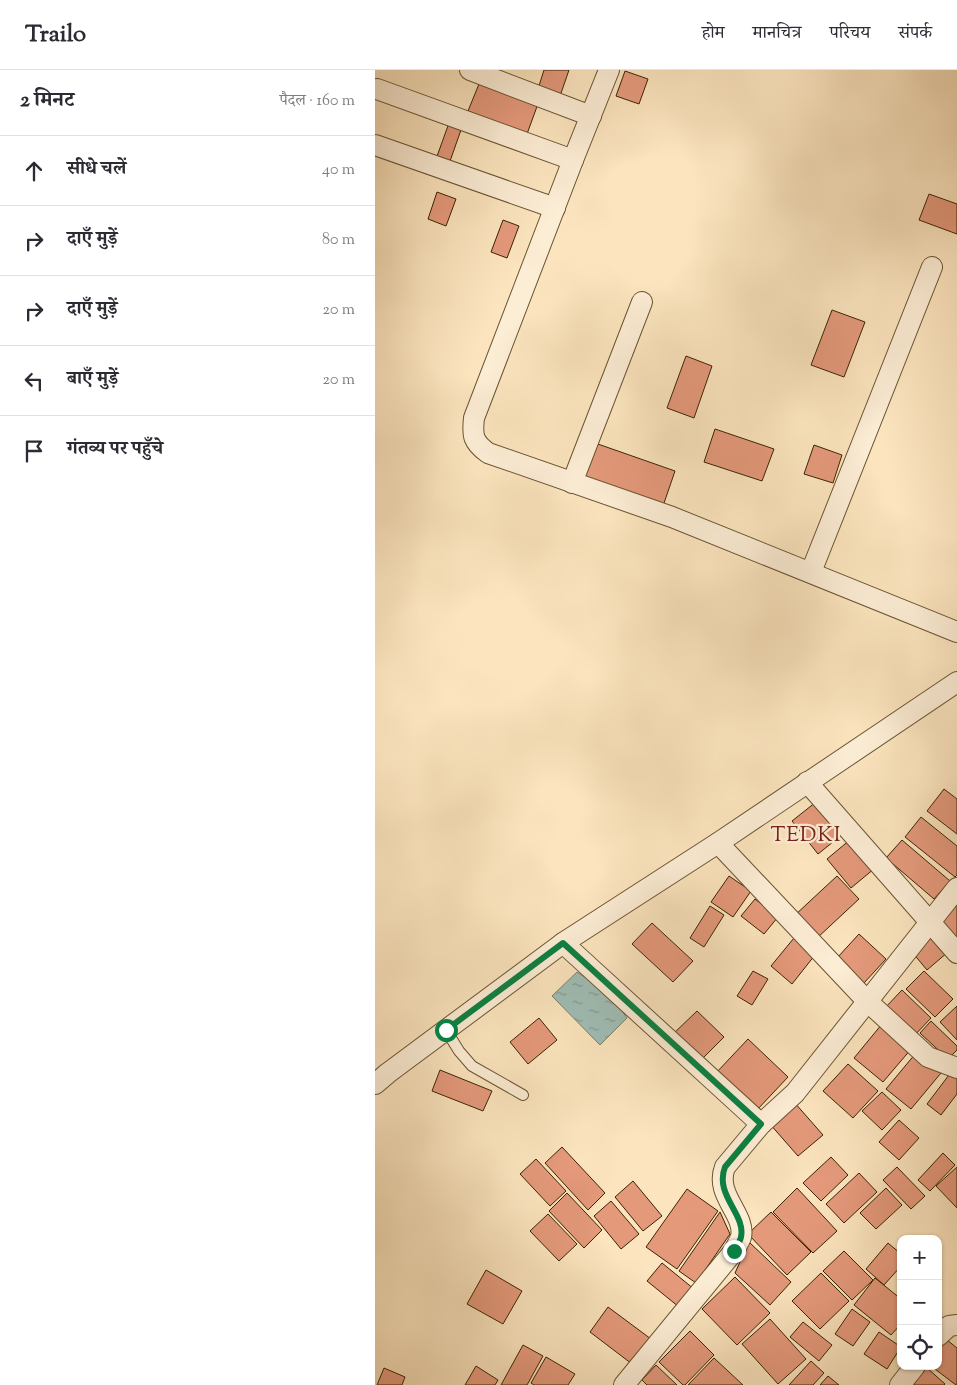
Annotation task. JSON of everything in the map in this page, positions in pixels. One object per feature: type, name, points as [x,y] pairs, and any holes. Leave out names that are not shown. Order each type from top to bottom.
[{"type":"street","points":[[470,70],[591,116]]},
{"type":"street","points":[[609,70],[473,418],[472,433],[475,442],[488,453],[672,517],[957,632]]},
{"type":"street","points":[[377,89],[573,160]]},
{"type":"street","points":[[375,145],[555,208]]},
{"type":"street","points":[[811,572],[933,267]]},
{"type":"street","points":[[572,483],[642,302]]},
{"type":"street","points":[[375,1084],[563,943],[718,843],[957,682]]},
{"type":"street","points":[[807,782],[957,953]]},
{"type":"street","points":[[718,843],[867,1001],[928,1057],[957,1068]]},
{"type":"street","points":[[624,1385],[734,1251],[741,1236],[739,1221],[724,1190],[722,1175],[725,1167],[761,1124],[795,1093],[957,888]]},
{"type":"street","points":[[563,943],[761,1124]]},
{"type":"street","points":[[942,1332],[949,1326],[957,1325]]},
{"type":"street","points":[[901,1385],[912,1370]]},
{"type":"lane","points":[[446,1030],[459,1051],[472,1066],[523,1095]]},
{"type":"water","points":[[577,972],[611,995],[627,1018],[600,1045],[552,996]]},
{"type":"building","points":[[544,70],[569,70],[559,99],[537,92]]},
{"type":"building","points":[[625,71],[648,79],[639,104],[616,96]]},
{"type":"building","points":[[481,79],[539,101],[527,134],[468,111]]},
{"type":"building","points":[[449,123],[462,127],[449,164],[436,159]]},
{"type":"building","points":[[437,192],[456,199],[446,226],[428,219]]},
{"type":"building","points":[[929,194],[957,204],[957,234],[919,220]]},
{"type":"building","points":[[503,220],[519,226],[507,258],[491,252]]},
{"type":"building","points":[[832,310],[865,322],[844,377],[811,365]]},
{"type":"building","points":[[686,356],[712,366],[694,418],[667,408]]},
{"type":"building","points":[[715,429],[774,449],[762,481],[704,462]]},
{"type":"building","points":[[595,443],[675,471],[662,509],[582,481]]},
{"type":"building","points":[[814,445],[842,455],[833,483],[804,474]]},
{"type":"building","points":[[944,789],[957,799],[957,834],[927,811]]},
{"type":"building","points":[[816,802],[843,834],[818,854],[792,821]]},
{"type":"building","points":[[921,817],[957,846],[957,875],[955,877],[905,837]]},
{"type":"building","points":[[851,839],[875,868],[851,888],[827,859]]},
{"type":"building","points":[[902,840],[950,881],[934,899],[886,858]]},
{"type":"building","points":[[729,876],[751,891],[733,917],[711,902]]},
{"type":"building","points":[[837,876],[859,899],[816,939],[794,916]]},
{"type":"building","points":[[755,899],[778,917],[764,934],[741,916]]},
{"type":"building","points":[[957,904],[957,943],[938,926]]},
{"type":"building","points":[[710,906],[724,915],[704,947],[690,938]]},
{"type":"building","points":[[652,923],[693,961],[673,982],[632,944]]},
{"type":"building","points":[[859,934],[886,959],[864,983],[837,958]]},
{"type":"building","points":[[933,934],[948,952],[927,970],[912,952]]},
{"type":"building","points":[[794,938],[815,955],[792,984],[771,966]]},
{"type":"building","points":[[753,971],[768,979],[752,1005],[737,996]]},
{"type":"building","points":[[924,971],[953,999],[935,1017],[906,989]]},
{"type":"building","points":[[902,990],[931,1018],[912,1038],[883,1010]]},
{"type":"building","points":[[957,1006],[957,1040],[940,1022]]},
{"type":"building","points":[[697,1011],[724,1037],[699,1062],[672,1035]]},
{"type":"building","points":[[539,1018],[557,1040],[528,1064],[510,1042]]},
{"type":"building","points":[[931,1021],[957,1046],[957,1050],[948,1059],[920,1033]]},
{"type":"building","points":[[882,1024],[912,1048],[883,1082],[854,1058]]},
{"type":"building","points":[[748,1039],[788,1077],[756,1111],[716,1073]]},
{"type":"building","points":[[916,1053],[941,1073],[911,1109],[886,1089]]},
{"type":"building","points":[[848,1064],[878,1091],[853,1118],[823,1091]]},
{"type":"building","points":[[440,1070],[492,1091],[483,1111],[432,1091]]},
{"type":"building","points":[[952,1071],[957,1075],[957,1094],[941,1115],[927,1104]]},
{"type":"building","points":[[882,1092],[901,1110],[882,1130],[862,1111]]},
{"type":"building","points":[[794,1102],[823,1135],[798,1156],[769,1123]]},
{"type":"building","points":[[899,1120],[919,1138],[899,1160],[879,1142]]},
{"type":"building","points":[[562,1147],[605,1193],[588,1210],[545,1163]]},
{"type":"building","points":[[943,1153],[955,1165],[930,1191],[918,1180]]},
{"type":"building","points":[[831,1157],[848,1175],[821,1201],[803,1183]]},
{"type":"building","points":[[536,1159],[566,1191],[550,1206],[520,1174]]},
{"type":"building","points":[[897,1167],[925,1196],[911,1209],[883,1180]]},
{"type":"building","points":[[957,1167],[957,1208],[936,1186]]},
{"type":"building","points":[[859,1173],[877,1192],[844,1223],[826,1204]]},
{"type":"building","points":[[633,1181],[662,1216],[643,1231],[615,1197]]},
{"type":"building","points":[[797,1188],[837,1231],[813,1253],[773,1212]]},
{"type":"building","points":[[886,1188],[902,1205],[876,1229],[860,1213]]},
{"type":"building","points":[[687,1189],[718,1211],[677,1269],[646,1247]]},
{"type":"building","points":[[567,1193],[602,1230],[584,1248],[549,1211]]},
{"type":"building","points":[[611,1201],[639,1234],[621,1249],[594,1216]]},
{"type":"building","points":[[720,1212],[730,1234],[696,1283],[679,1271]]},
{"type":"building","points":[[771,1212],[811,1252],[787,1275],[748,1234]]},
{"type":"building","points":[[548,1214],[577,1244],[559,1261],[530,1231]]},
{"type":"building","points":[[749,1242],[791,1282],[770,1305],[735,1273]]},
{"type":"building","points":[[888,1243],[897,1251],[897,1270],[884,1285],[866,1269]]},
{"type":"building","points":[[844,1251],[873,1280],[852,1300],[823,1271]]},
{"type":"building","points":[[662,1263],[694,1289],[679,1307],[647,1281]]},
{"type":"building","points":[[486,1270],[522,1291],[503,1324],[467,1304]]},
{"type":"building","points":[[821,1273],[849,1301],[820,1329],[792,1301]]},
{"type":"building","points":[[735,1277],[770,1313],[737,1345],[702,1309]]},
{"type":"building","points":[[875,1278],[897,1296],[897,1328],[891,1335],[854,1305]]},
{"type":"building","points":[[608,1307],[651,1339],[632,1364],[590,1332]]},
{"type":"building","points":[[852,1309],[870,1322],[853,1346],[835,1334]]},
{"type":"building","points":[[770,1319],[806,1359],[778,1384],[742,1344]]},
{"type":"building","points":[[803,1322],[832,1345],[819,1361],[790,1337]]},
{"type":"building","points":[[690,1331],[714,1355],[683,1385],[659,1362]]},
{"type":"building","points":[[879,1332],[897,1344],[897,1353],[887,1369],[864,1354]]},
{"type":"building","points":[[947,1340],[957,1348],[956,1385],[936,1370],[942,1370],[942,1346]]},
{"type":"building","points":[[523,1345],[543,1356],[527,1385],[501,1385]]},
{"type":"building","points":[[546,1357],[575,1374],[568,1385],[534,1385],[531,1383]]},
{"type":"building","points":[[714,1358],[743,1385],[688,1385]]},
{"type":"building","points":[[811,1361],[824,1373],[813,1385],[789,1385]]},
{"type":"building","points":[[656,1365],[677,1385],[647,1385],[642,1380]]},
{"type":"building","points":[[476,1366],[498,1380],[495,1385],[465,1385]]},
{"type":"building","points":[[384,1368],[405,1377],[402,1385],[377,1385]]},
{"type":"building","points":[[923,1370],[929,1370],[945,1384],[944,1385],[909,1385]]},
{"type":"building","points":[[828,1376],[839,1385],[820,1385]]},
{"type":"district","name":"TEDKI","points":[[806,834]]},
{"type":"route","points":[[446,1030],[563,943],[761,1124],[725,1167],[722,1175],[724,1190],[739,1221],[741,1236],[734,1251]]}]
